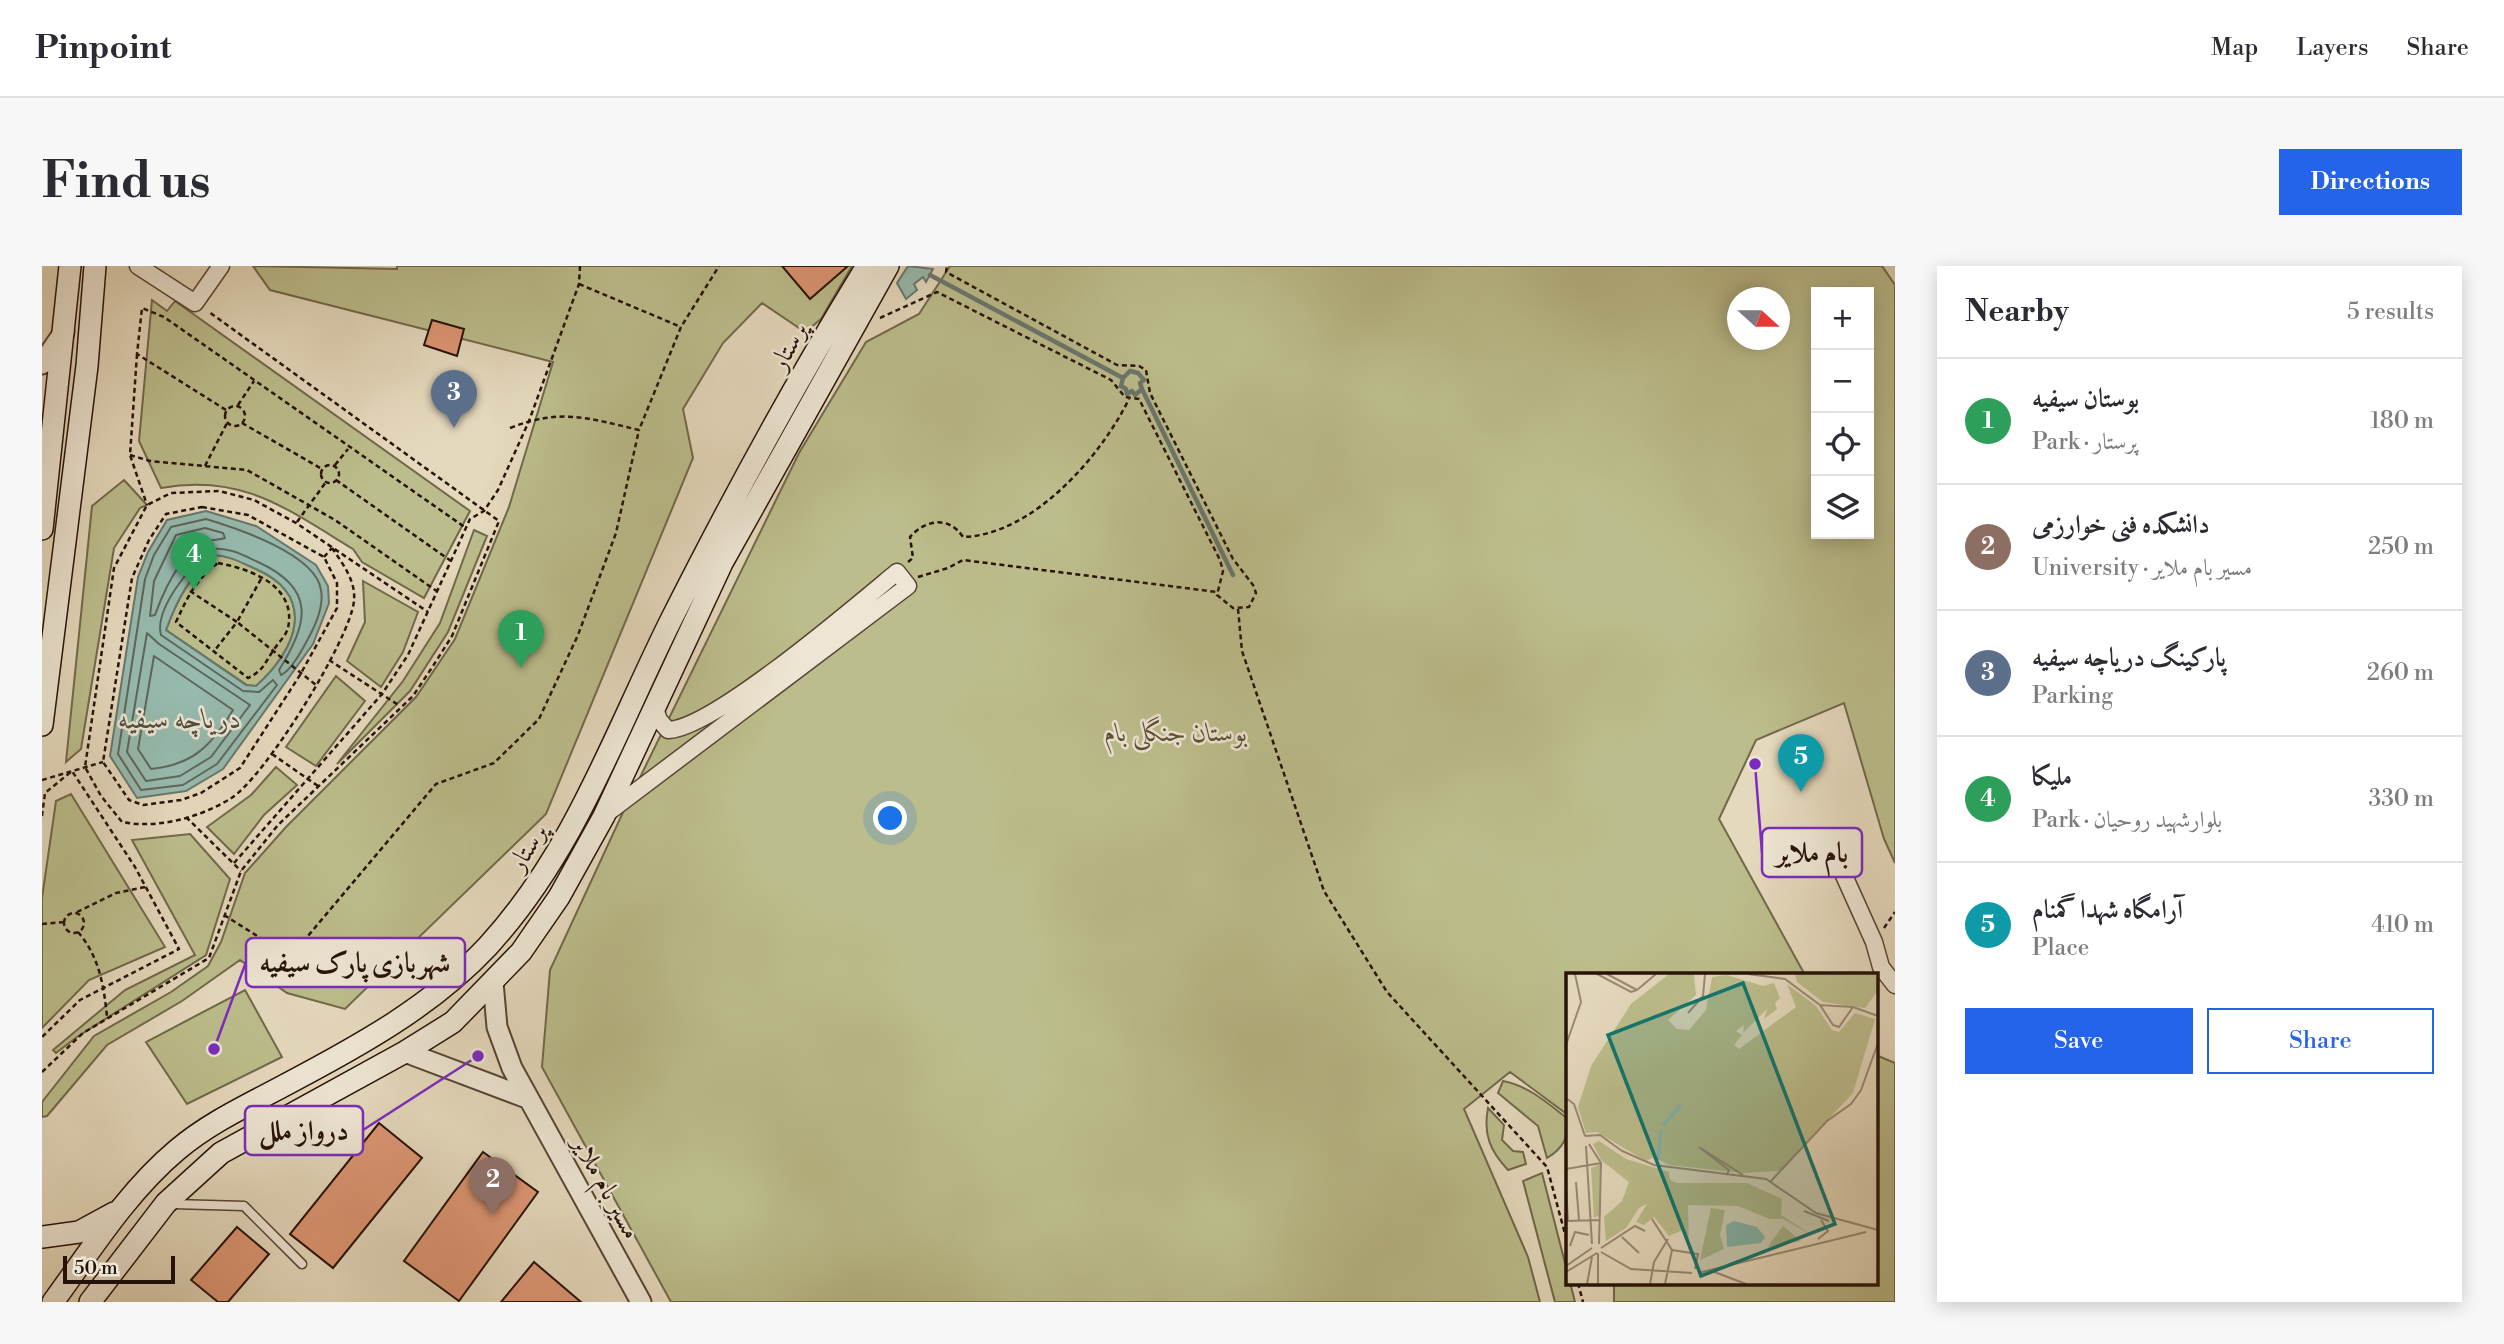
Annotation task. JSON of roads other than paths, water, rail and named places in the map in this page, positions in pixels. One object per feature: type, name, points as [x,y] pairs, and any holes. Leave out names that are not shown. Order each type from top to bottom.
[{"type":"main road","points":[[42,529],[70,266]]},
{"type":"main road","points":[[42,725],[85,379],[95,266]]},
{"type":"main road","name":"پرستار","points":[[53,1302],[136,1189],[178,1149],[214,1124],[347,1052],[403,1018],[437,993],[486,948],[518,910],[561,850],[697,571],[785,408],[867,266]]},
{"type":"main road","name":"پرستار","points":[[90,1302],[166,1203],[221,1153],[405,1052],[453,1022],[521,952],[559,897],[604,816],[722,563],[888,266]]},
{"type":"main road","points":[[42,1237],[79,1232],[122,1208]]},
{"type":"street","points":[[138,266],[195,303],[221,266]]},
{"type":"street","points":[[42,364],[64,332]]},
{"type":"street","points":[[604,816],[908,586],[897,572],[831,628],[715,711],[681,730],[668,730],[659,720],[654,706]]},
{"type":"street","points":[[1837,860],[1874,942],[1881,967],[1895,985]]},
{"type":"street","name":"مسیر بام ملایر","points":[[493,982],[497,1027],[512,1068],[641,1302]]},
{"type":"street","points":[[405,1052],[527,1098]]},
{"type":"lane","points":[[166,1203],[244,1206],[302,1264]]},
{"type":"water","points":[[908,266],[933,269],[926,282],[923,277],[914,284],[917,290],[906,299],[897,283]]},
{"type":"water","name":"دریاچه سیفیه","points":[[206,511],[256,526],[316,565],[328,586],[329,603],[313,644],[223,769],[186,791],[137,798],[110,756],[138,577],[148,552],[167,520]],"holes":[[[215,555],[236,560],[275,580],[288,593],[294,608],[295,624],[291,640],[271,671],[256,686],[246,685],[166,630],[179,599],[191,580]]]},
{"type":"waterway","points":[[930,275],[1123,378],[1121,386],[1126,389],[1127,394],[1132,391],[1135,395],[1142,389],[1140,383],[1144,380],[1138,373],[1130,371],[1123,378]]},
{"type":"waterway","points":[[1142,389],[1233,575]]},
{"type":"place","name":"پارکینگ دریاچه سیفیه","points":[[454,428]]},
{"type":"place","name":"ملیکا","points":[[194,590]]},
{"type":"place","name":"بوستان سیفیه","points":[[521,668]]},
{"type":"place","name":"بام ملایر","points":[[1755,764]]},
{"type":"place","name":"آرامگاه شهدا گمنام","points":[[1801,792]]},
{"type":"place","name":"شهربازی پارک سیفیه","points":[[214,1049]]},
{"type":"place","name":"درواز ملل","points":[[478,1056]]},
{"type":"place","name":"دانشکده فنی خوارزمی","points":[[493,1215]]},
{"type":"park label","name":"بوستان جنگلی بام","points":[[1176,732]]}]
